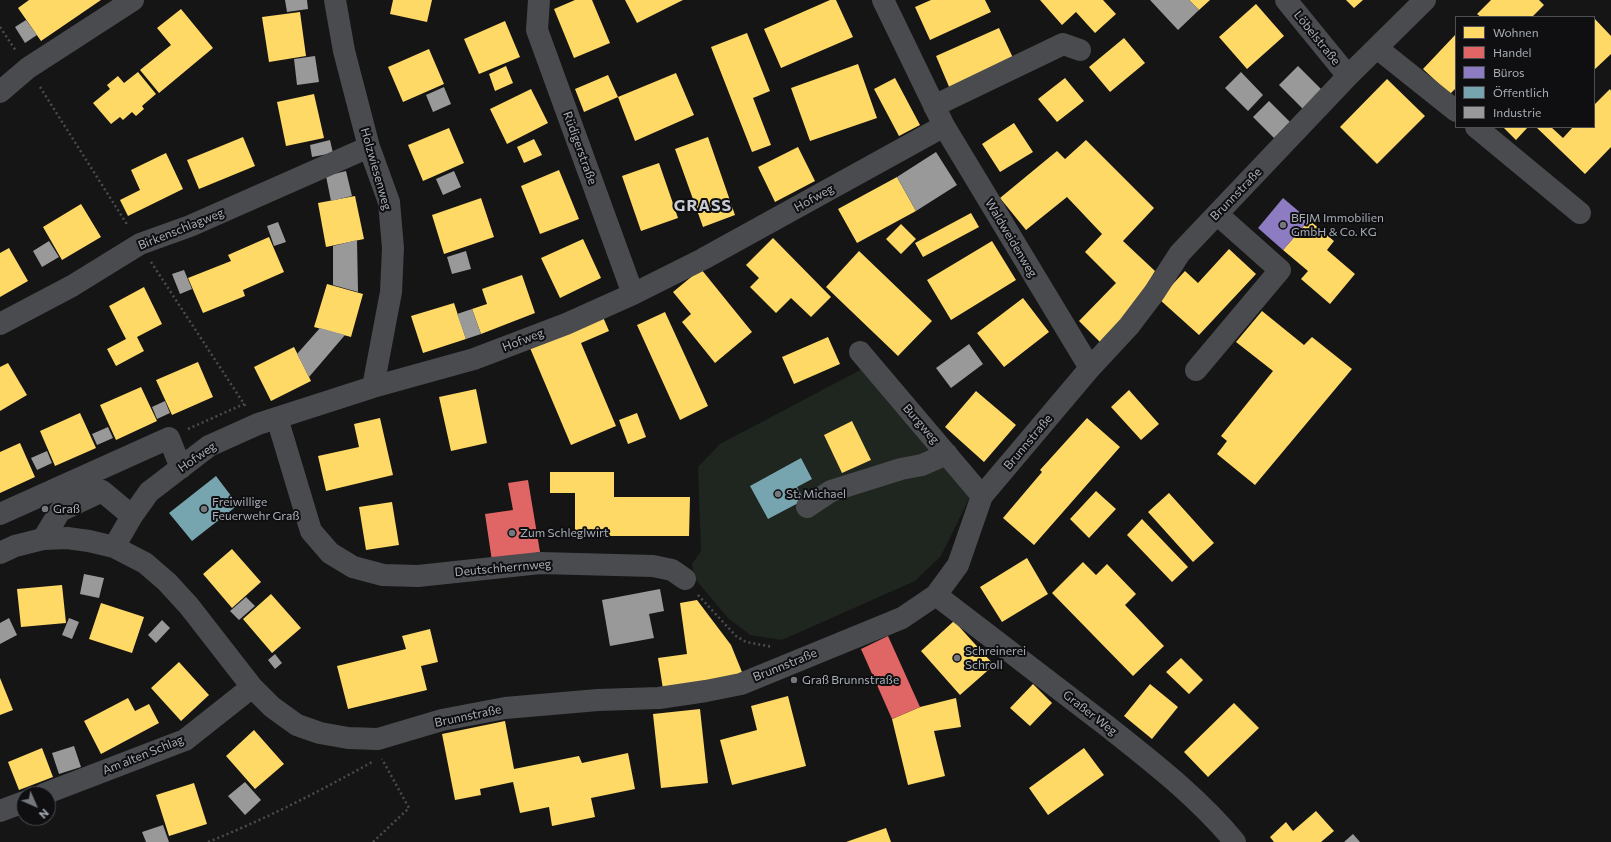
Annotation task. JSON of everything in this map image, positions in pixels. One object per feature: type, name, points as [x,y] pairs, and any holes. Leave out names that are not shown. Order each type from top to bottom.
[{"type":"street","points":[[0,92],[28,68],[133,0]]},
{"type":"street","name":"Holzwiesenweg","points":[[335,0],[344,51],[369,147],[389,202],[393,248],[391,292],[373,386]]},
{"type":"street","name":"Rüdigerstraße","points":[[539,0],[537,30],[634,294]]},
{"type":"street","name":"Waldweidenweg","points":[[882,0],[939,116],[1090,368]]},
{"type":"street","name":"Löbelstraße","points":[[1286,0],[1348,76]]},
{"type":"street","name":"Brunnstraße","points":[[0,553],[15,546],[42,539],[67,538],[114,547],[145,563],[167,582],[189,606],[252,687],[272,707],[297,725],[320,733],[348,738],[378,739],[442,720],[505,708],[598,700],[659,698],[741,684],[902,618],[936,595],[958,565],[982,496],[1090,368],[1129,326],[1154,293],[1180,253],[1348,76],[1424,0]]},
{"type":"street","points":[[939,116],[1063,44],[1080,50]]},
{"type":"street","points":[[1376,48],[1455,110]]},
{"type":"street","name":"Hofweg","points":[[114,547],[132,516],[149,492],[209,446],[258,424],[373,386],[474,359],[566,324],[634,294],[703,259],[939,116]]},
{"type":"street","points":[[1477,128],[1580,213]]},
{"type":"street","name":"Birkenschlagweg","points":[[0,324],[72,286],[140,244],[190,226],[369,147]]},
{"type":"street","points":[[1196,370],[1280,270],[1217,214]]},
{"type":"street","name":"Burgweg","points":[[860,352],[982,496]]},
{"type":"street","name":"Deutschherrnweg","points":[[277,418],[311,531],[330,553],[353,567],[383,575],[418,576],[540,563],[653,566],[672,570],[685,579]]},
{"type":"street","points":[[0,514],[169,438],[181,468]]},
{"type":"street","points":[[807,507],[831,491],[902,469],[922,465],[947,454]]},
{"type":"street","points":[[42,539],[60,511],[102,491],[132,516]]},
{"type":"street","name":"Graßer Weg","points":[[936,595],[1043,676],[1174,779],[1220,823],[1235,842]]},
{"type":"street","name":"Am alten Schlag","points":[[56,789],[185,740],[252,687]]},
{"type":"street","points":[[0,811],[16,805]]},
{"type":"path","points":[[169,438],[244,404]]},
{"type":"path","points":[[685,579],[736,636],[746,642],[774,647],[790,663]]},
{"type":"path","points":[[208,842],[253,824],[309,797],[381,757],[409,808],[373,842]]},
{"type":"shaded area","points":[[864,368],[971,495],[941,556],[915,581],[782,640],[750,635],[728,618],[695,579],[692,564],[701,551],[698,467],[720,444]]},
{"type":"building: Wohnen","points":[[29,0],[101,0],[41,41],[18,8]]},
{"type":"building: Wohnen","points":[[393,0],[432,0],[427,22],[390,14]]},
{"type":"building: Wohnen","points":[[575,0],[592,0],[610,43],[574,58],[554,9]]},
{"type":"building: Wohnen","points":[[625,0],[683,0],[637,23]]},
{"type":"building: Wohnen","points":[[830,0],[836,0],[853,37],[781,68],[764,29]]},
{"type":"building: Wohnen","points":[[931,0],[985,0],[991,12],[930,40],[915,7]]},
{"type":"building: Wohnen","points":[[1040,0],[1103,0],[1116,14],[1095,33],[1076,12],[1062,25]]},
{"type":"building: Wohnen","points":[[1189,0],[1210,0],[1199,10]]},
{"type":"building: Wohnen","points":[[1346,0],[1363,0],[1354,8]]},
{"type":"building: Wohnen","points":[[1491,0],[1539,0],[1544,5],[1533,16],[1480,16],[1477,14]]},
{"type":"building: Wohnen","points":[[1256,4],[1284,36],[1247,69],[1219,37]]},
{"type":"building: Wohnen","points":[[181,9],[213,48],[159,93],[140,70],[171,45],[157,28]]},
{"type":"building: Wohnen","points":[[300,12],[306,56],[269,62],[262,17]]},
{"type":"building: Wohnen","points":[[1595,19],[1611,36],[1611,54],[1595,69]]},
{"type":"building: Wohnen","points":[[505,21],[520,57],[479,74],[464,39]]},
{"type":"building: Wohnen","points":[[999,28],[1014,60],[950,89],[936,56]]},
{"type":"building: Wohnen","points":[[747,33],[770,91],[753,98],[771,145],[752,152],[711,47]]},
{"type":"building: Wohnen","points":[[1455,35],[1455,89],[1450,94],[1423,69]]},
{"type":"building: Wohnen","points":[[1124,38],[1145,63],[1110,92],[1089,67]]},
{"type":"building: Wohnen","points":[[429,49],[444,84],[403,102],[388,67]]},
{"type":"building: Wohnen","points":[[858,64],[877,118],[810,141],[791,88]]},
{"type":"building: Wohnen","points":[[506,66],[513,83],[495,91],[489,74]]},
{"type":"building: Wohnen","points":[[138,72],[156,94],[142,106],[144,109],[136,116],[132,112],[123,120],[120,117],[111,124],[93,103],[110,89],[107,85],[118,76],[124,83]]},
{"type":"building: Wohnen","points":[[676,73],[694,115],[635,141],[618,97]]},
{"type":"building: Wohnen","points":[[608,75],[618,97],[584,112],[575,89]]},
{"type":"building: Wohnen","points":[[895,78],[920,125],[899,136],[874,89]]},
{"type":"building: Wohnen","points":[[1065,78],[1084,101],[1057,122],[1038,99]]},
{"type":"building: Wohnen","points":[[1387,79],[1425,116],[1377,164],[1340,127]]},
{"type":"building: Wohnen","points":[[531,89],[548,123],[507,144],[490,109]]},
{"type":"building: Wohnen","points":[[1610,89],[1611,147],[1585,174],[1537,128],[1552,128],[1563,138],[1572,128],[1595,128],[1595,104]]},
{"type":"building: Wohnen","points":[[314,94],[324,138],[286,146],[277,102]]},
{"type":"building: Wohnen","points":[[1014,123],[1033,152],[1000,172],[982,144]]},
{"type":"building: Wohnen","points":[[449,128],[464,163],[423,181],[408,145]]},
{"type":"building: Wohnen","points":[[1504,128],[1527,128],[1516,140]]},
{"type":"building: Wohnen","points":[[243,137],[255,166],[199,189],[187,160]]},
{"type":"building: Wohnen","points":[[708,137],[735,215],[703,227],[675,149]]},
{"type":"building: Wohnen","points":[[534,139],[542,155],[524,163],[517,147]]},
{"type":"building: Wohnen","points":[[1086,140],[1154,208],[1123,241],[1155,271],[1136,304],[1100,342],[1079,321],[1116,283],[1085,252],[1102,234],[1067,197],[1026,230],[1000,198],[1057,151],[1065,159]]},
{"type":"building: Wohnen","points":[[798,147],[815,181],[775,202],[758,167]]},
{"type":"building: Wohnen","points":[[166,153],[183,189],[128,216],[120,200],[140,190],[131,170]]},
{"type":"building: Wohnen","points":[[659,163],[678,218],[641,231],[622,176]]},
{"type":"building: Wohnen","points":[[559,170],[579,219],[540,234],[521,186]]},
{"type":"building: Wohnen","points":[[897,177],[916,211],[857,243],[838,209]]},
{"type":"building: Wohnen","points":[[355,196],[364,239],[326,247],[318,203]]},
{"type":"building: Wohnen","points":[[481,198],[494,237],[444,254],[432,215]]},
{"type":"building: Wohnen","points":[[81,204],[101,237],[62,260],[43,227]]},
{"type":"building: Wohnen","points":[[971,213],[979,227],[923,257],[915,243]]},
{"type":"building: Wohnen","points":[[1309,220],[1334,241],[1327,250],[1355,274],[1330,304],[1301,279],[1308,271],[1283,250]]},
{"type":"building: Wohnen","points":[[901,224],[916,239],[901,254],[886,239]]},
{"type":"building: Wohnen","points":[[269,237],[284,272],[243,290],[245,296],[203,313],[188,278],[231,261],[228,255]]},
{"type":"building: Wohnen","points":[[773,238],[831,297],[811,317],[791,298],[776,313],[750,287],[759,278],[746,265]]},
{"type":"building: Wohnen","points":[[583,239],[601,278],[560,298],[541,258]]},
{"type":"building: Wohnen","points":[[992,241],[1016,280],[951,320],[927,280]]},
{"type":"building: Wohnen","points":[[9,248],[28,281],[0,297],[0,253]]},
{"type":"building: Wohnen","points":[[1229,249],[1256,274],[1199,335],[1159,299],[1185,271],[1198,283]]},
{"type":"building: Wohnen","points":[[859,251],[932,321],[898,356],[826,287]]},
{"type":"building: Wohnen","points":[[701,269],[752,332],[715,363],[682,322],[691,314],[673,292]]},
{"type":"building: Wohnen","points":[[522,275],[535,313],[481,334],[472,309],[487,304],[482,289]]},
{"type":"building: Wohnen","points":[[327,284],[363,294],[351,337],[314,327]]},
{"type":"building: Wohnen","points":[[144,287],[162,324],[137,337],[144,351],[116,366],[107,349],[126,339],[109,306]]},
{"type":"building: Wohnen","points":[[1023,298],[1049,332],[1004,367],[977,333]]},
{"type":"building: Wohnen","points":[[454,303],[466,339],[423,353],[411,316]]},
{"type":"building: Wohnen","points":[[1262,311],[1304,345],[1312,337],[1352,369],[1255,485],[1217,454],[1227,441],[1221,436],[1273,371],[1236,342]]},
{"type":"building: Wohnen","points":[[665,312],[708,406],[680,420],[637,325]]},
{"type":"building: Wohnen","points":[[603,317],[609,331],[581,343],[616,426],[571,445],[530,348]]},
{"type":"building: Wohnen","points":[[828,337],[840,364],[794,384],[782,357]]},
{"type":"building: Wohnen","points":[[294,347],[311,381],[271,401],[254,367]]},
{"type":"building: Wohnen","points":[[198,362],[213,397],[172,415],[156,380]]},
{"type":"building: Wohnen","points":[[8,363],[27,395],[0,411],[0,367]]},
{"type":"building: Wohnen","points":[[141,387],[157,421],[116,440],[100,405]]},
{"type":"building: Wohnen","points":[[476,389],[487,443],[451,451],[439,397]]},
{"type":"building: Wohnen","points":[[1129,390],[1159,424],[1141,440],[1111,407]]},
{"type":"building: Wohnen","points":[[976,391],[1016,425],[984,462],[945,427]]},
{"type":"building: Wohnen","points":[[80,413],[96,448],[55,466],[40,431]]},
{"type":"building: Wohnen","points":[[637,413],[646,437],[628,444],[619,420]]},
{"type":"building: Wohnen","points":[[380,418],[393,475],[326,491],[318,456],[359,447],[354,424]]},
{"type":"building: Wohnen","points":[[1087,418],[1120,447],[1034,545],[1003,518],[1042,472],[1040,470]]},
{"type":"building: Wohnen","points":[[852,421],[871,460],[842,473],[824,435]]},
{"type":"building: Wohnen","points":[[20,443],[35,477],[0,493],[0,452]]},
{"type":"building: Wohnen","points":[[550,472],[614,472],[614,497],[690,497],[689,536],[575,536],[575,493],[550,493]]},
{"type":"building: Wohnen","points":[[1096,491],[1116,509],[1089,538],[1070,519]]},
{"type":"building: Wohnen","points":[[1169,493],[1214,543],[1193,562],[1148,512]]},
{"type":"building: Wohnen","points":[[392,502],[399,545],[366,550],[359,507]]},
{"type":"building: Wohnen","points":[[1142,519],[1188,567],[1172,582],[1127,535]]},
{"type":"building: Wohnen","points":[[232,549],[261,582],[232,608],[203,574]]},
{"type":"building: Wohnen","points":[[1027,558],[1048,594],[1002,622],[980,587]]},
{"type":"building: Wohnen","points":[[1083,562],[1096,575],[1107,564],[1136,594],[1125,605],[1164,646],[1133,676],[1052,593]]},
{"type":"building: Wohnen","points":[[62,585],[66,623],[21,627],[17,589]]},
{"type":"building: Wohnen","points":[[271,594],[301,628],[272,653],[243,619]]},
{"type":"building: Wohnen","points":[[697,600],[731,645],[744,677],[663,689],[658,658],[687,654],[680,603]]},
{"type":"building: Wohnen","points":[[101,603],[144,617],[132,653],[89,639]]},
{"type":"building: Wohnen","name":"Schreinerei Schroll","points":[[954,621],[994,665],[960,695],[921,651]]},
{"type":"building: Wohnen","points":[[430,629],[438,662],[421,666],[427,690],[348,709],[337,666],[406,649],[402,636]]},
{"type":"building: Wohnen","points":[[1181,658],[1203,680],[1189,694],[1166,672]]},
{"type":"building: Wohnen","points":[[179,662],[209,695],[181,721],[151,688]]},
{"type":"building: Wohnen","points":[[0,678],[13,710],[0,715]]},
{"type":"building: Wohnen","points":[[1033,684],[1052,703],[1030,726],[1010,708]]},
{"type":"building: Wohnen","points":[[1150,684],[1178,707],[1152,739],[1124,716]]},
{"type":"building: Wohnen","points":[[788,696],[806,766],[732,785],[720,740],[757,730],[751,706]]},
{"type":"building: Wohnen","points":[[128,698],[135,711],[149,704],[159,723],[101,754],[84,721]]},
{"type":"building: Wohnen","points":[[956,698],[961,727],[934,731],[945,776],[908,785],[892,719],[920,707]]},
{"type":"building: Wohnen","points":[[1234,703],[1259,728],[1208,777],[1184,752]]},
{"type":"building: Wohnen","points":[[700,709],[708,783],[661,788],[653,714]]},
{"type":"building: Wohnen","points":[[505,721],[514,769],[579,756],[582,763],[628,753],[635,789],[591,798],[595,817],[552,826],[549,807],[520,813],[513,782],[480,789],[481,795],[455,800],[442,734]]},
{"type":"building: Wohnen","points":[[254,730],[284,764],[255,789],[226,756]]},
{"type":"building: Wohnen","points":[[42,748],[53,777],[29,786],[17,786],[8,762]]},
{"type":"building: Wohnen","points":[[1084,748],[1104,775],[1048,815],[1029,788]]},
{"type":"building: Wohnen","points":[[194,783],[207,824],[169,836],[156,795]]},
{"type":"building: Wohnen","points":[[1316,811],[1334,831],[1321,842],[1274,842],[1270,837],[1286,822],[1293,831]]},
{"type":"building: Wohnen","points":[[886,828],[891,842],[846,842]]},
{"type":"building: Handel","name":"Zum Schleglwirt","points":[[528,480],[540,552],[492,561],[485,514],[513,510],[508,483]]},
{"type":"building: Handel","points":[[888,636],[920,707],[892,719],[861,649]]},
{"type":"building: Büros","points":[[1283,198],[1309,220],[1283,250],[1258,228]]},
{"type":"building: Öffentlich","name":"St. Michael","points":[[801,458],[812,479],[797,487],[804,500],[768,519],[750,486]]},
{"type":"building: Öffentlich","name":"Freiwillige Feuerwehr Graß","points":[[216,476],[238,505],[192,541],[169,513]]},
{"type":"building: Industrie","points":[[285,0],[307,0],[308,9],[287,12]]},
{"type":"building: Industrie","points":[[1150,0],[1189,0],[1199,10],[1178,30]]},
{"type":"building: Industrie","points":[[26,20],[37,35],[25,43],[15,27]]},
{"type":"building: Industrie","points":[[315,56],[319,82],[297,85],[294,59]]},
{"type":"building: Industrie","points":[[1298,66],[1322,90],[1303,109],[1279,85]]},
{"type":"building: Industrie","points":[[1241,72],[1263,95],[1248,111],[1225,88]]},
{"type":"building: Industrie","points":[[444,87],[451,104],[433,112],[426,95]]},
{"type":"building: Industrie","points":[[1269,101],[1290,122],[1274,138],[1253,117]]},
{"type":"building: Industrie","points":[[330,140],[333,153],[312,157],[310,145]]},
{"type":"building: Industrie","points":[[936,152],[957,185],[916,211],[897,177]]},
{"type":"building: Industrie","points":[[346,171],[352,196],[331,201],[326,176]]},
{"type":"building: Industrie","points":[[454,171],[461,187],[443,195],[436,179]]},
{"type":"building: Industrie","points":[[278,222],[286,242],[274,246],[267,226]]},
{"type":"building: Industrie","points":[[357,240],[358,292],[333,285],[333,246]]},
{"type":"building: Industrie","points":[[49,241],[59,257],[42,267],[33,251]]},
{"type":"building: Industrie","points":[[466,251],[471,269],[452,274],[447,257]]},
{"type":"building: Industrie","points":[[184,270],[192,289],[180,294],[172,274]]},
{"type":"building: Industrie","points":[[472,309],[481,334],[466,339],[457,314]]},
{"type":"building: Industrie","points":[[320,328],[345,335],[309,377],[297,354]]},
{"type":"building: Industrie","points":[[969,344],[983,364],[951,388],[936,368]]},
{"type":"building: Industrie","points":[[165,401],[170,413],[157,419],[152,407]]},
{"type":"building: Industrie","points":[[108,427],[113,438],[97,445],[92,434]]},
{"type":"building: Industrie","points":[[47,451],[52,463],[37,470],[31,458]]},
{"type":"building: Industrie","points":[[84,574],[104,578],[99,598],[80,594]]},
{"type":"building: Industrie","points":[[660,589],[664,611],[649,614],[654,638],[610,646],[602,600]]},
{"type":"building: Industrie","points":[[246,597],[255,606],[239,620],[230,611]]},
{"type":"building: Industrie","points":[[9,618],[17,635],[0,644],[0,623]]},
{"type":"building: Industrie","points":[[69,618],[79,622],[72,639],[62,635]]},
{"type":"building: Industrie","points":[[162,620],[170,628],[156,643],[148,635]]},
{"type":"building: Industrie","points":[[275,654],[282,663],[275,669],[268,660]]},
{"type":"building: Industrie","points":[[74,746],[81,767],[59,774],[52,753]]},
{"type":"building: Industrie","points":[[245,782],[261,800],[245,815],[228,796]]},
{"type":"building: Industrie","points":[[163,825],[169,842],[146,842],[142,832]]},
{"type":"building: Industrie","points":[[1353,834],[1360,842],[1344,842]]},
{"type":"place","name":"BFJM Immobilien GmbH & Co. KG","points":[[1283,225]]},
{"type":"place","name":"St. Michael","points":[[778,494]]},
{"type":"place","name":"Graß","points":[[45,509]]},
{"type":"place","name":"Freiwillige Feuerwehr Graß","points":[[204,509]]},
{"type":"place","name":"Zum Schleglwirt","points":[[512,533]]},
{"type":"place","name":"Schreinerei Schroll","points":[[957,658]]},
{"type":"place","name":"Graß Brunnstraße","points":[[794,680]]},
{"type":"district","name":"GRASS","points":[[703,206]]}]
